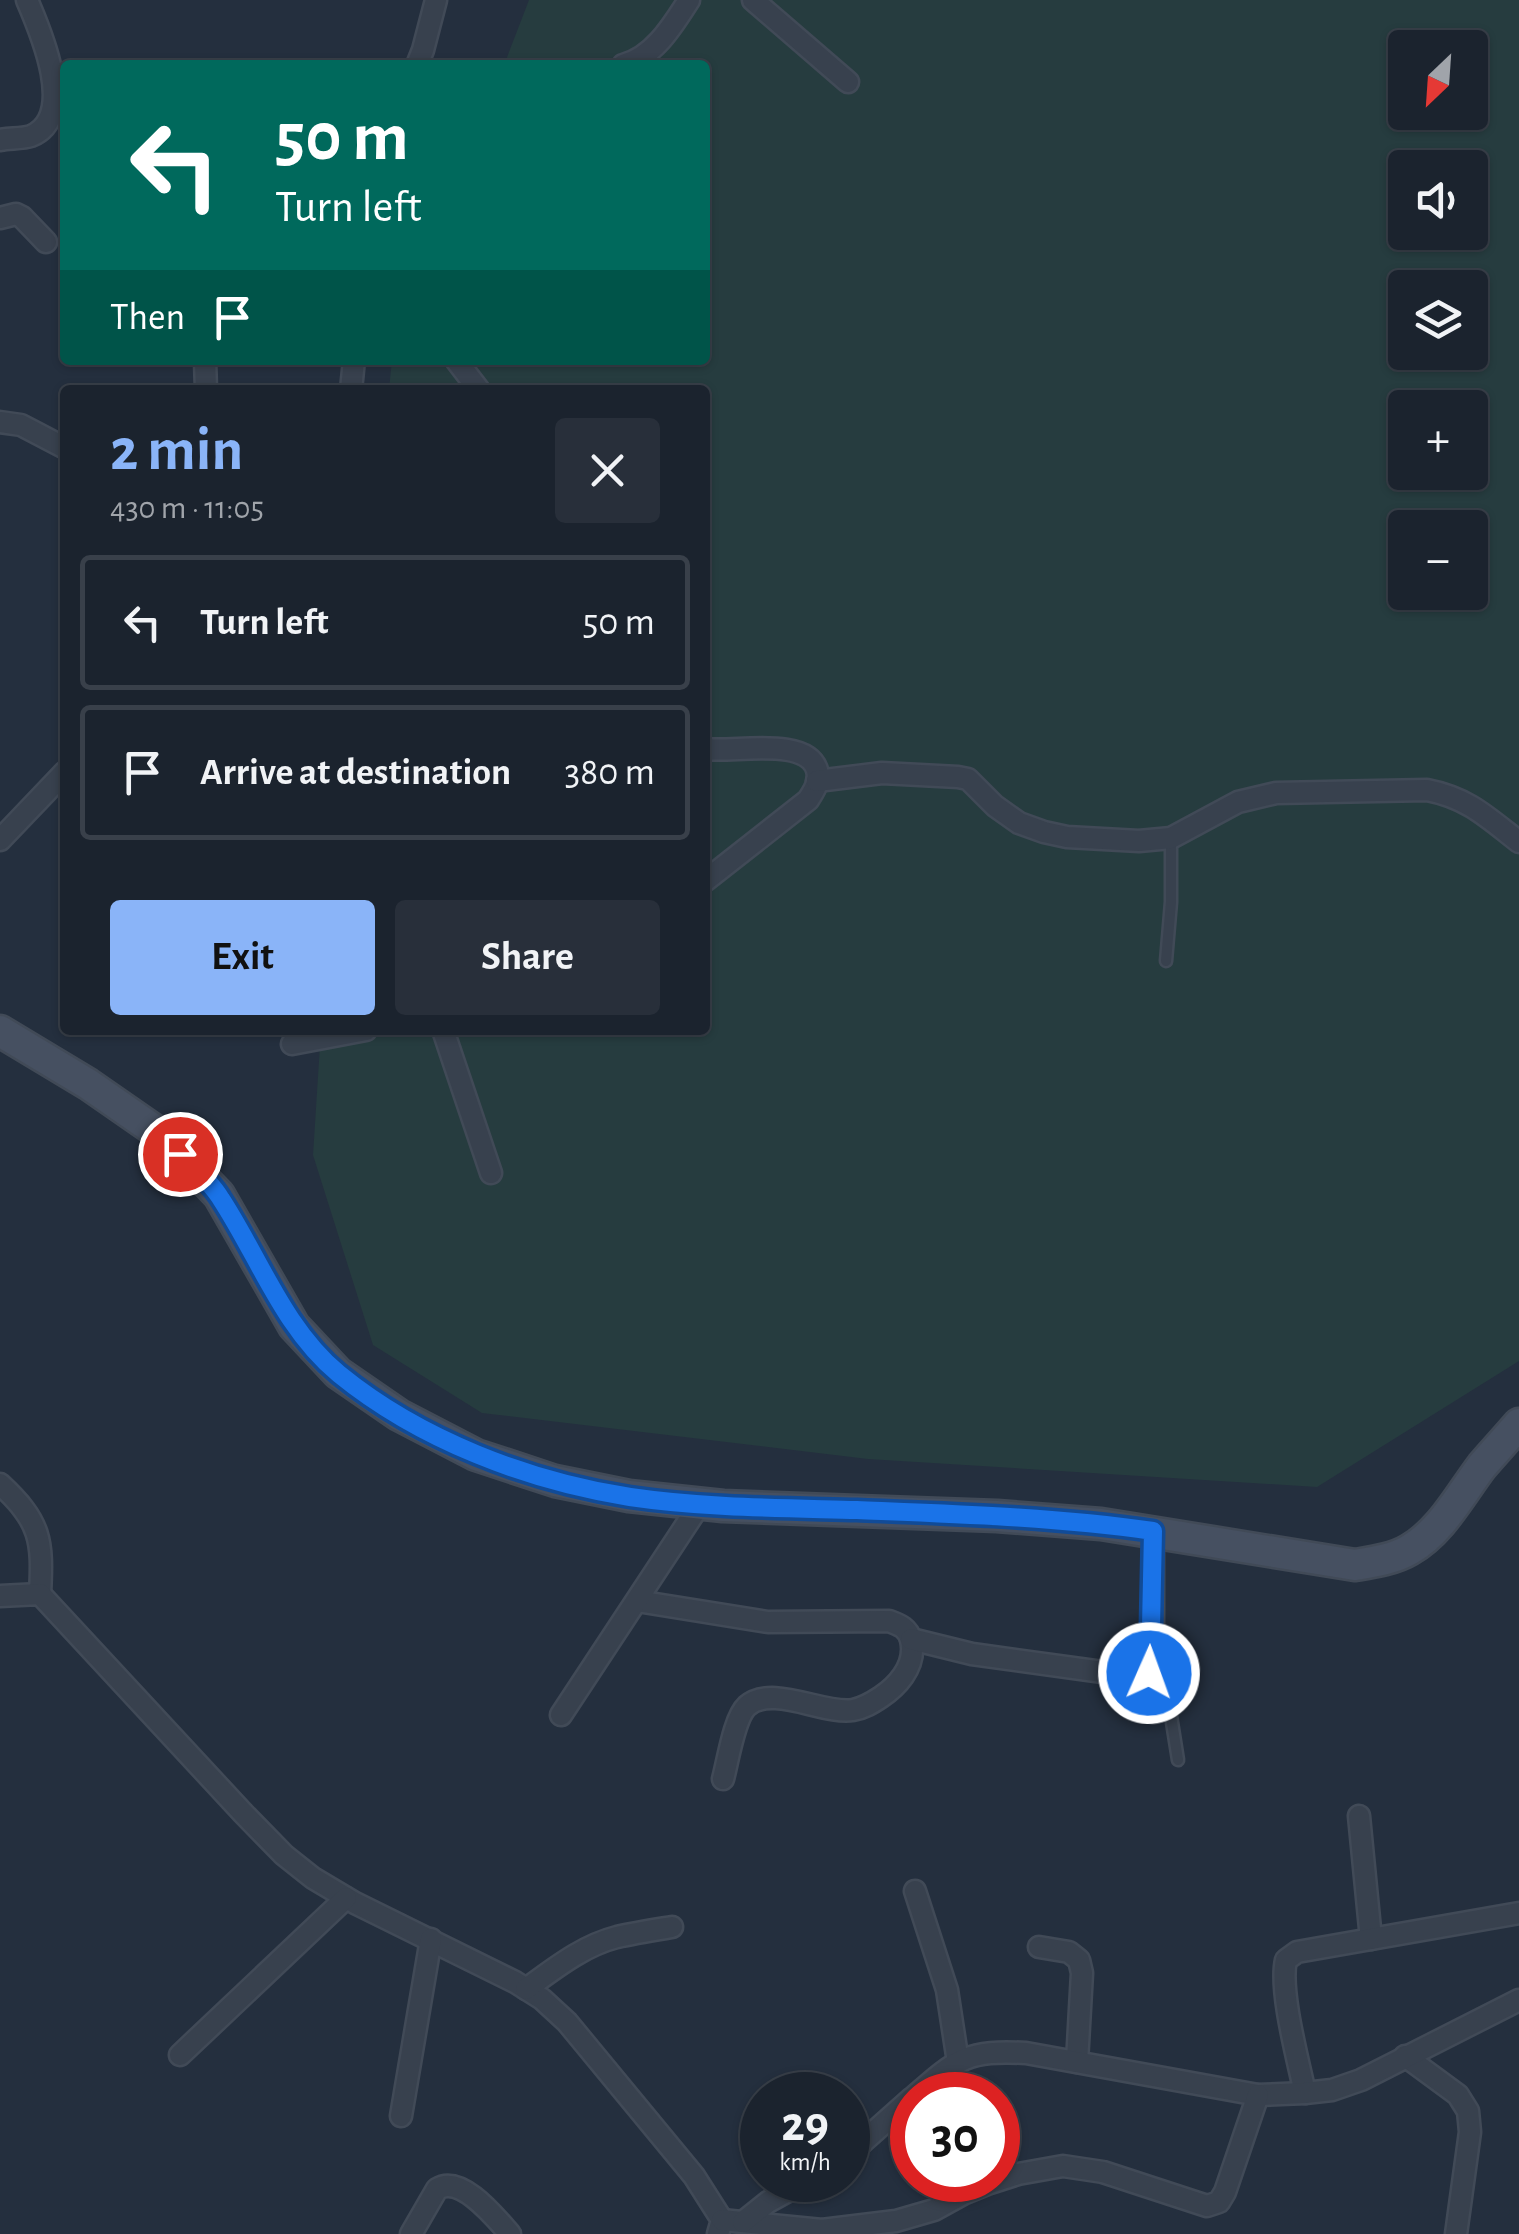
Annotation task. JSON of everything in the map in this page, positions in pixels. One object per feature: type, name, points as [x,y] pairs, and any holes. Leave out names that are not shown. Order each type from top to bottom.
[{"type":"main road","points":[[0,1030],[160,1134],[219,1194],[294,1326],[338,1373],[399,1415],[476,1455],[555,1481],[629,1496],[700,1504],[1101,1524],[1355,1565],[1408,1551],[1429,1534],[1519,1424]]},
{"type":"street","points":[[0,140],[31,136],[51,115],[52,72],[47,46],[27,0]]},
{"type":"street","points":[[419,60],[436,0]]},
{"type":"street","points":[[637,60],[671,27],[689,0]]},
{"type":"street","points":[[753,0],[848,82]]},
{"type":"street","points":[[0,218],[16,214],[22,217],[46,242]]},
{"type":"street","points":[[460,365],[475,385]]},
{"type":"street","points":[[0,422],[21,425],[60,445]]},
{"type":"street","points":[[710,750],[795,750],[811,760],[818,781],[808,800],[710,877]]},
{"type":"street","points":[[818,781],[882,773],[958,776],[977,785],[995,806],[1019,822],[1044,832],[1139,841],[1171,838],[1238,802],[1276,793],[1427,790],[1468,803],[1519,842]]},
{"type":"street","points":[[0,840],[60,777]]},
{"type":"street","points":[[292,1044],[340,1035]]},
{"type":"street","points":[[445,1035],[491,1173]]},
{"type":"street","points":[[0,1484],[23,1505],[38,1533],[42,1560],[40,1594],[284,1855],[346,1898],[542,1999],[567,2022],[694,2176],[728,2225]]},
{"type":"street","points":[[561,1714],[700,1504]]},
{"type":"street","points":[[911,1639],[992,1658],[1138,1677],[1149,1673],[1153,1662],[1153,1531]]},
{"type":"street","points":[[0,1596],[40,1594]]},
{"type":"street","points":[[637,1601],[768,1622],[889,1621],[903,1626],[911,1639],[912,1655],[906,1671],[895,1687],[868,1706],[830,1710],[776,1698],[745,1708],[723,1778]]},
{"type":"street","points":[[1359,1816],[1371,1940]]},
{"type":"street","points":[[915,1891],[947,1990],[958,2062]]},
{"type":"street","points":[[180,2055],[346,1898]]},
{"type":"street","points":[[1305,2093],[1286,1994],[1286,1960],[1297,1952],[1519,1912]]},
{"type":"street","points":[[526,1989],[594,1946],[614,1938],[672,1927]]},
{"type":"street","points":[[401,2116],[431,1940]]},
{"type":"street","points":[[1040,1947],[1068,1952],[1079,1960],[1082,1973],[1078,2062]]},
{"type":"street","points":[[942,2072],[973,2054],[1026,2053],[1258,2095],[1332,2090],[1361,2080],[1519,2000]]},
{"type":"street","points":[[1405,2056],[1458,2095],[1468,2111],[1470,2132],[1456,2234]]},
{"type":"street","points":[[728,2225],[822,2230],[896,2221],[934,2210],[990,2183],[1064,2166],[1104,2172],[1207,2206],[1218,2202],[1225,2192],[1258,2095]]},
{"type":"street","points":[[870,2135],[890,2117]]},
{"type":"street","points":[[411,2234],[437,2188],[444,2184],[466,2191],[510,2234]]},
{"type":"street","points":[[728,2225],[768,2202]]},
{"type":"lane","points":[[1166,960],[1171,838]]},
{"type":"lane","points":[[1149,1673],[1171,1716],[1178,1760]]},
{"type":"green space","points":[[529,0],[1519,0],[1519,1361],[1317,1487],[868,1459],[482,1413],[373,1345],[313,1155],[321,1035],[710,1035],[710,385],[390,385],[392,365],[710,365],[710,60],[506,60]]},
{"type":"route","points":[[180,1154],[219,1194],[294,1326],[338,1373],[399,1415],[476,1455],[555,1481],[629,1496],[724,1506],[997,1516],[1153,1531],[1153,1662],[1149,1673]]}]
